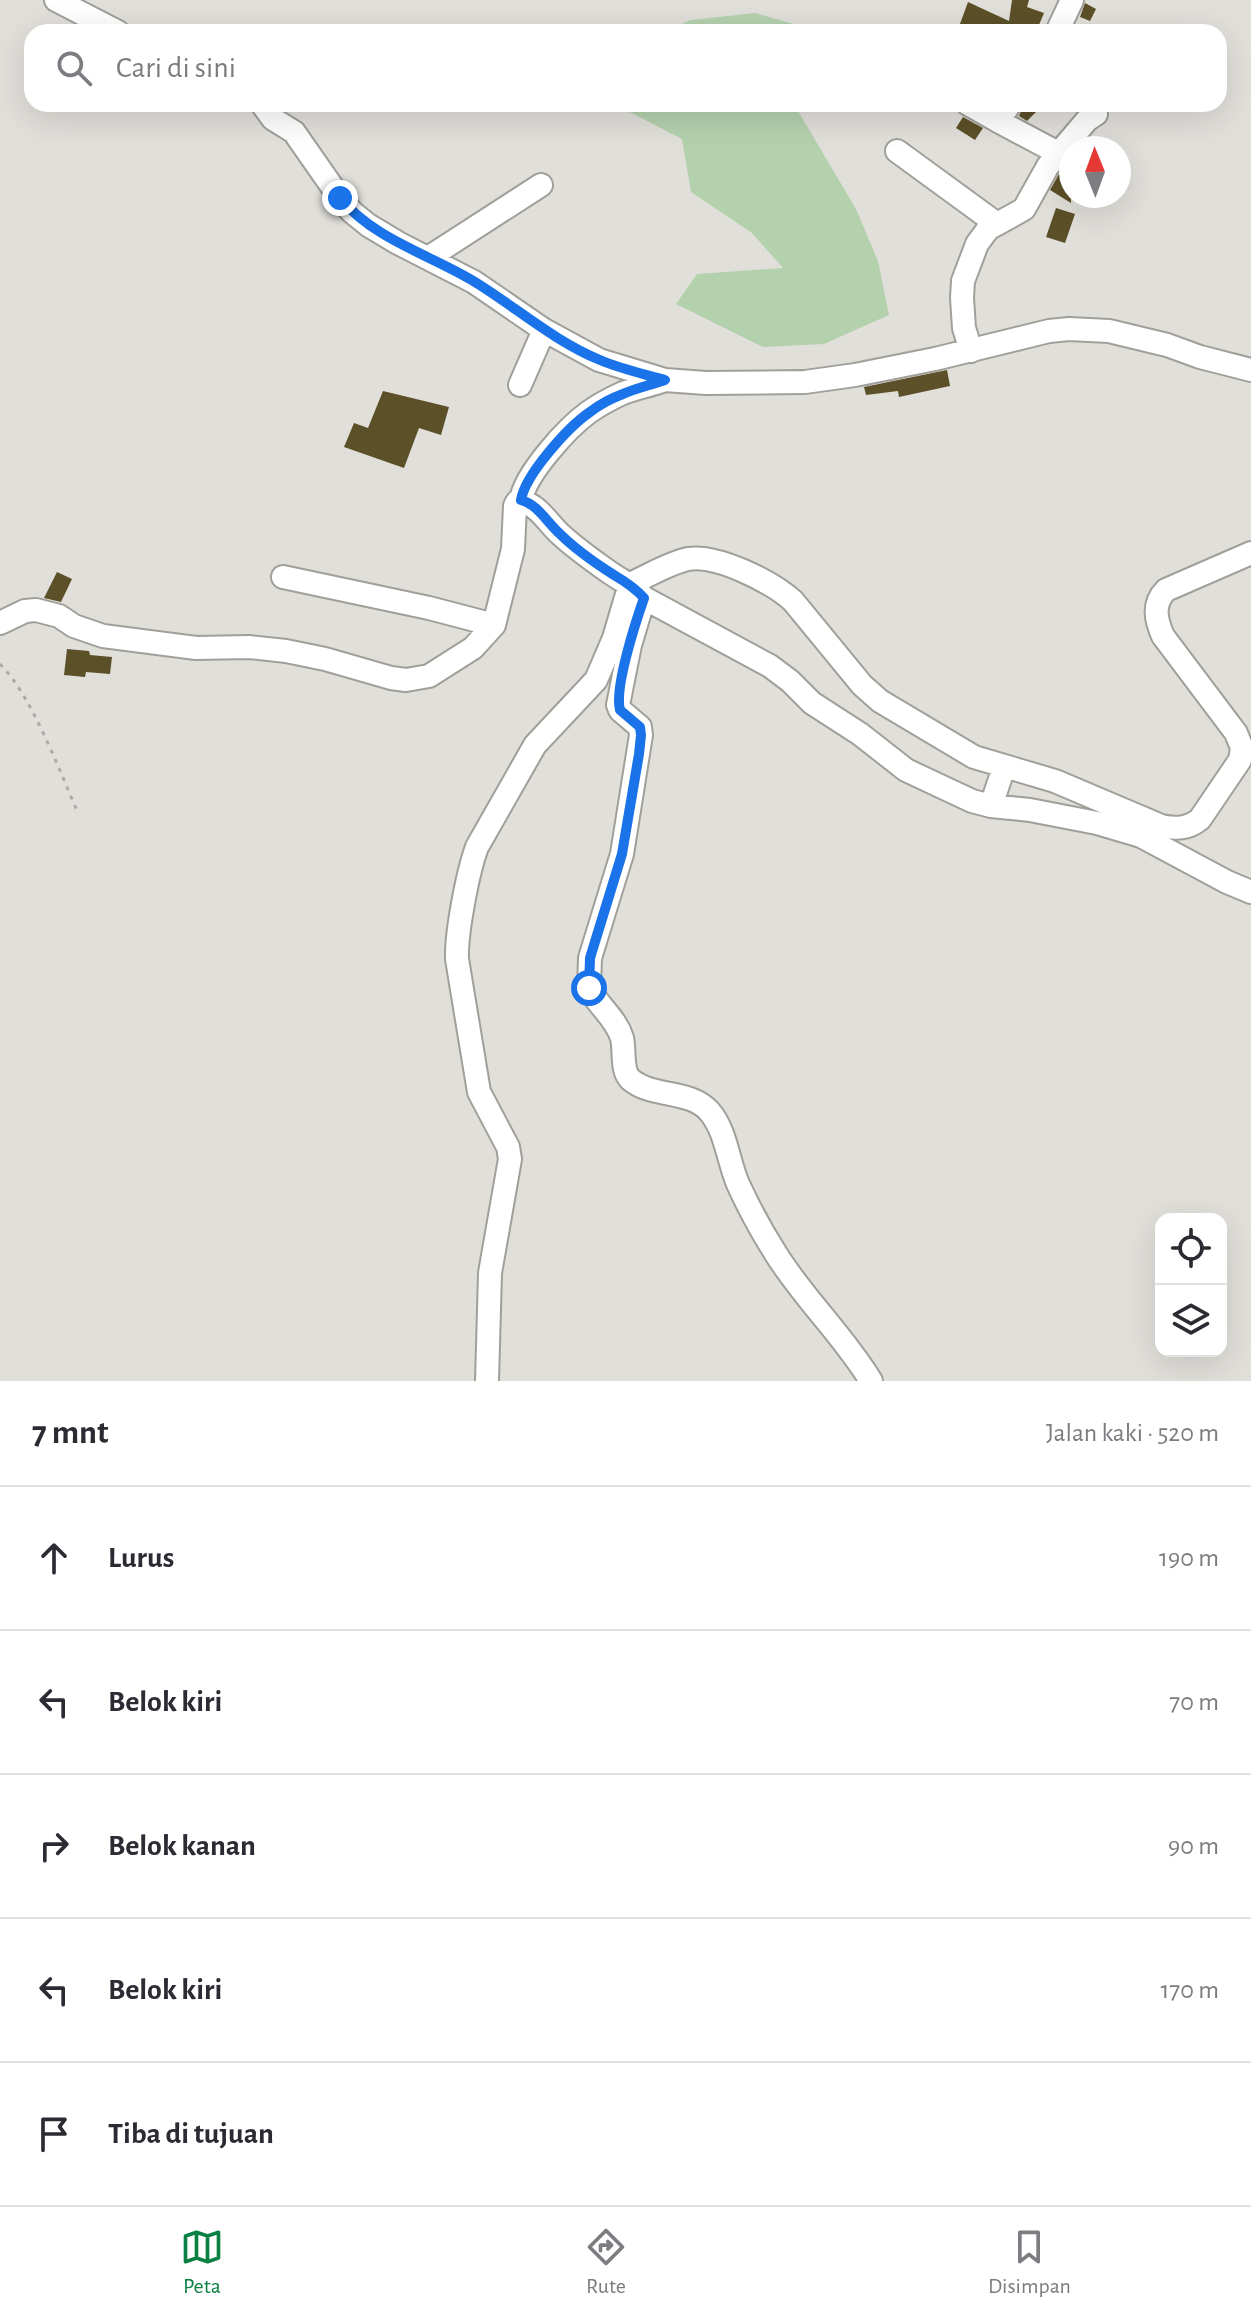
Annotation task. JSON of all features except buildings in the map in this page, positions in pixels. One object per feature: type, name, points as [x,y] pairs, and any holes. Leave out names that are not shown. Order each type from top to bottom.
[{"type":"street","points":[[56,0],[102,24]]},
{"type":"street","points":[[1061,24],[1072,0]]},
{"type":"street","points":[[268,112],[273,119],[294,132],[324,178],[352,212],[368,225],[474,282],[544,330],[599,360],[665,380],[706,383],[805,382],[971,351],[1049,331],[1083,329],[1109,331],[1146,340],[1251,370]]},
{"type":"street","points":[[1004,113],[1058,153]]},
{"type":"street","points":[[971,351],[964,328],[963,281],[977,244],[988,229],[1024,209],[1058,153],[1096,114]]},
{"type":"street","points":[[897,151],[997,224]]},
{"type":"street","points":[[428,258],[541,185]]},
{"type":"street","points":[[520,385],[544,330]]},
{"type":"street","points":[[0,623],[25,611],[36,610],[59,616],[74,626],[103,636],[196,648],[249,647],[286,651],[391,678],[406,680],[429,676],[473,648],[494,625],[513,549],[515,506],[521,500],[528,480],[548,453],[588,412],[625,393],[665,380]]},
{"type":"street","points":[[521,500],[536,509],[582,553],[637,591],[770,666],[812,703],[860,734],[906,770],[972,801],[1108,826],[1141,836],[1251,892]]},
{"type":"street","points":[[487,1381],[490,1273],[510,1159],[508,1147],[479,1092],[457,959],[472,863],[477,847],[535,745],[596,680],[637,591],[690,559],[703,559],[742,571],[793,601],[872,695],[974,757],[1055,781],[1161,826],[1177,828],[1193,825],[1243,774],[1242,755],[1240,740],[1163,636],[1156,611],[1160,596],[1166,590],[1251,553]]},
{"type":"street","points":[[283,577],[494,625]]},
{"type":"street","points":[[637,591],[630,645],[618,699],[620,710],[640,727],[639,754],[622,854],[590,958],[589,988],[615,1021],[621,1034],[626,1074],[630,1079],[682,1097],[708,1110],[720,1129],[738,1184],[776,1253],[871,1381]]},
{"type":"street","points":[[991,806],[1004,767]]},
{"type":"street","points":[[1193,825],[1194,864]]},
{"type":"path","points":[[0,664],[28,706],[78,813]]},
{"type":"green space","points":[[755,13],[794,24],[681,24],[691,20]]},
{"type":"green space","points":[[630,112],[799,112],[856,209],[878,261],[889,315],[824,344],[763,347],[676,304],[697,274],[783,268],[752,233],[691,192],[682,139]]},
{"type":"route","points":[[340,198],[368,225],[474,282],[544,330],[599,360],[665,380],[625,393],[588,412],[548,453],[522,491],[521,500],[536,509],[582,553],[630,584],[644,598],[618,699],[620,710],[640,727],[639,754],[622,854],[590,958],[589,988]]}]
